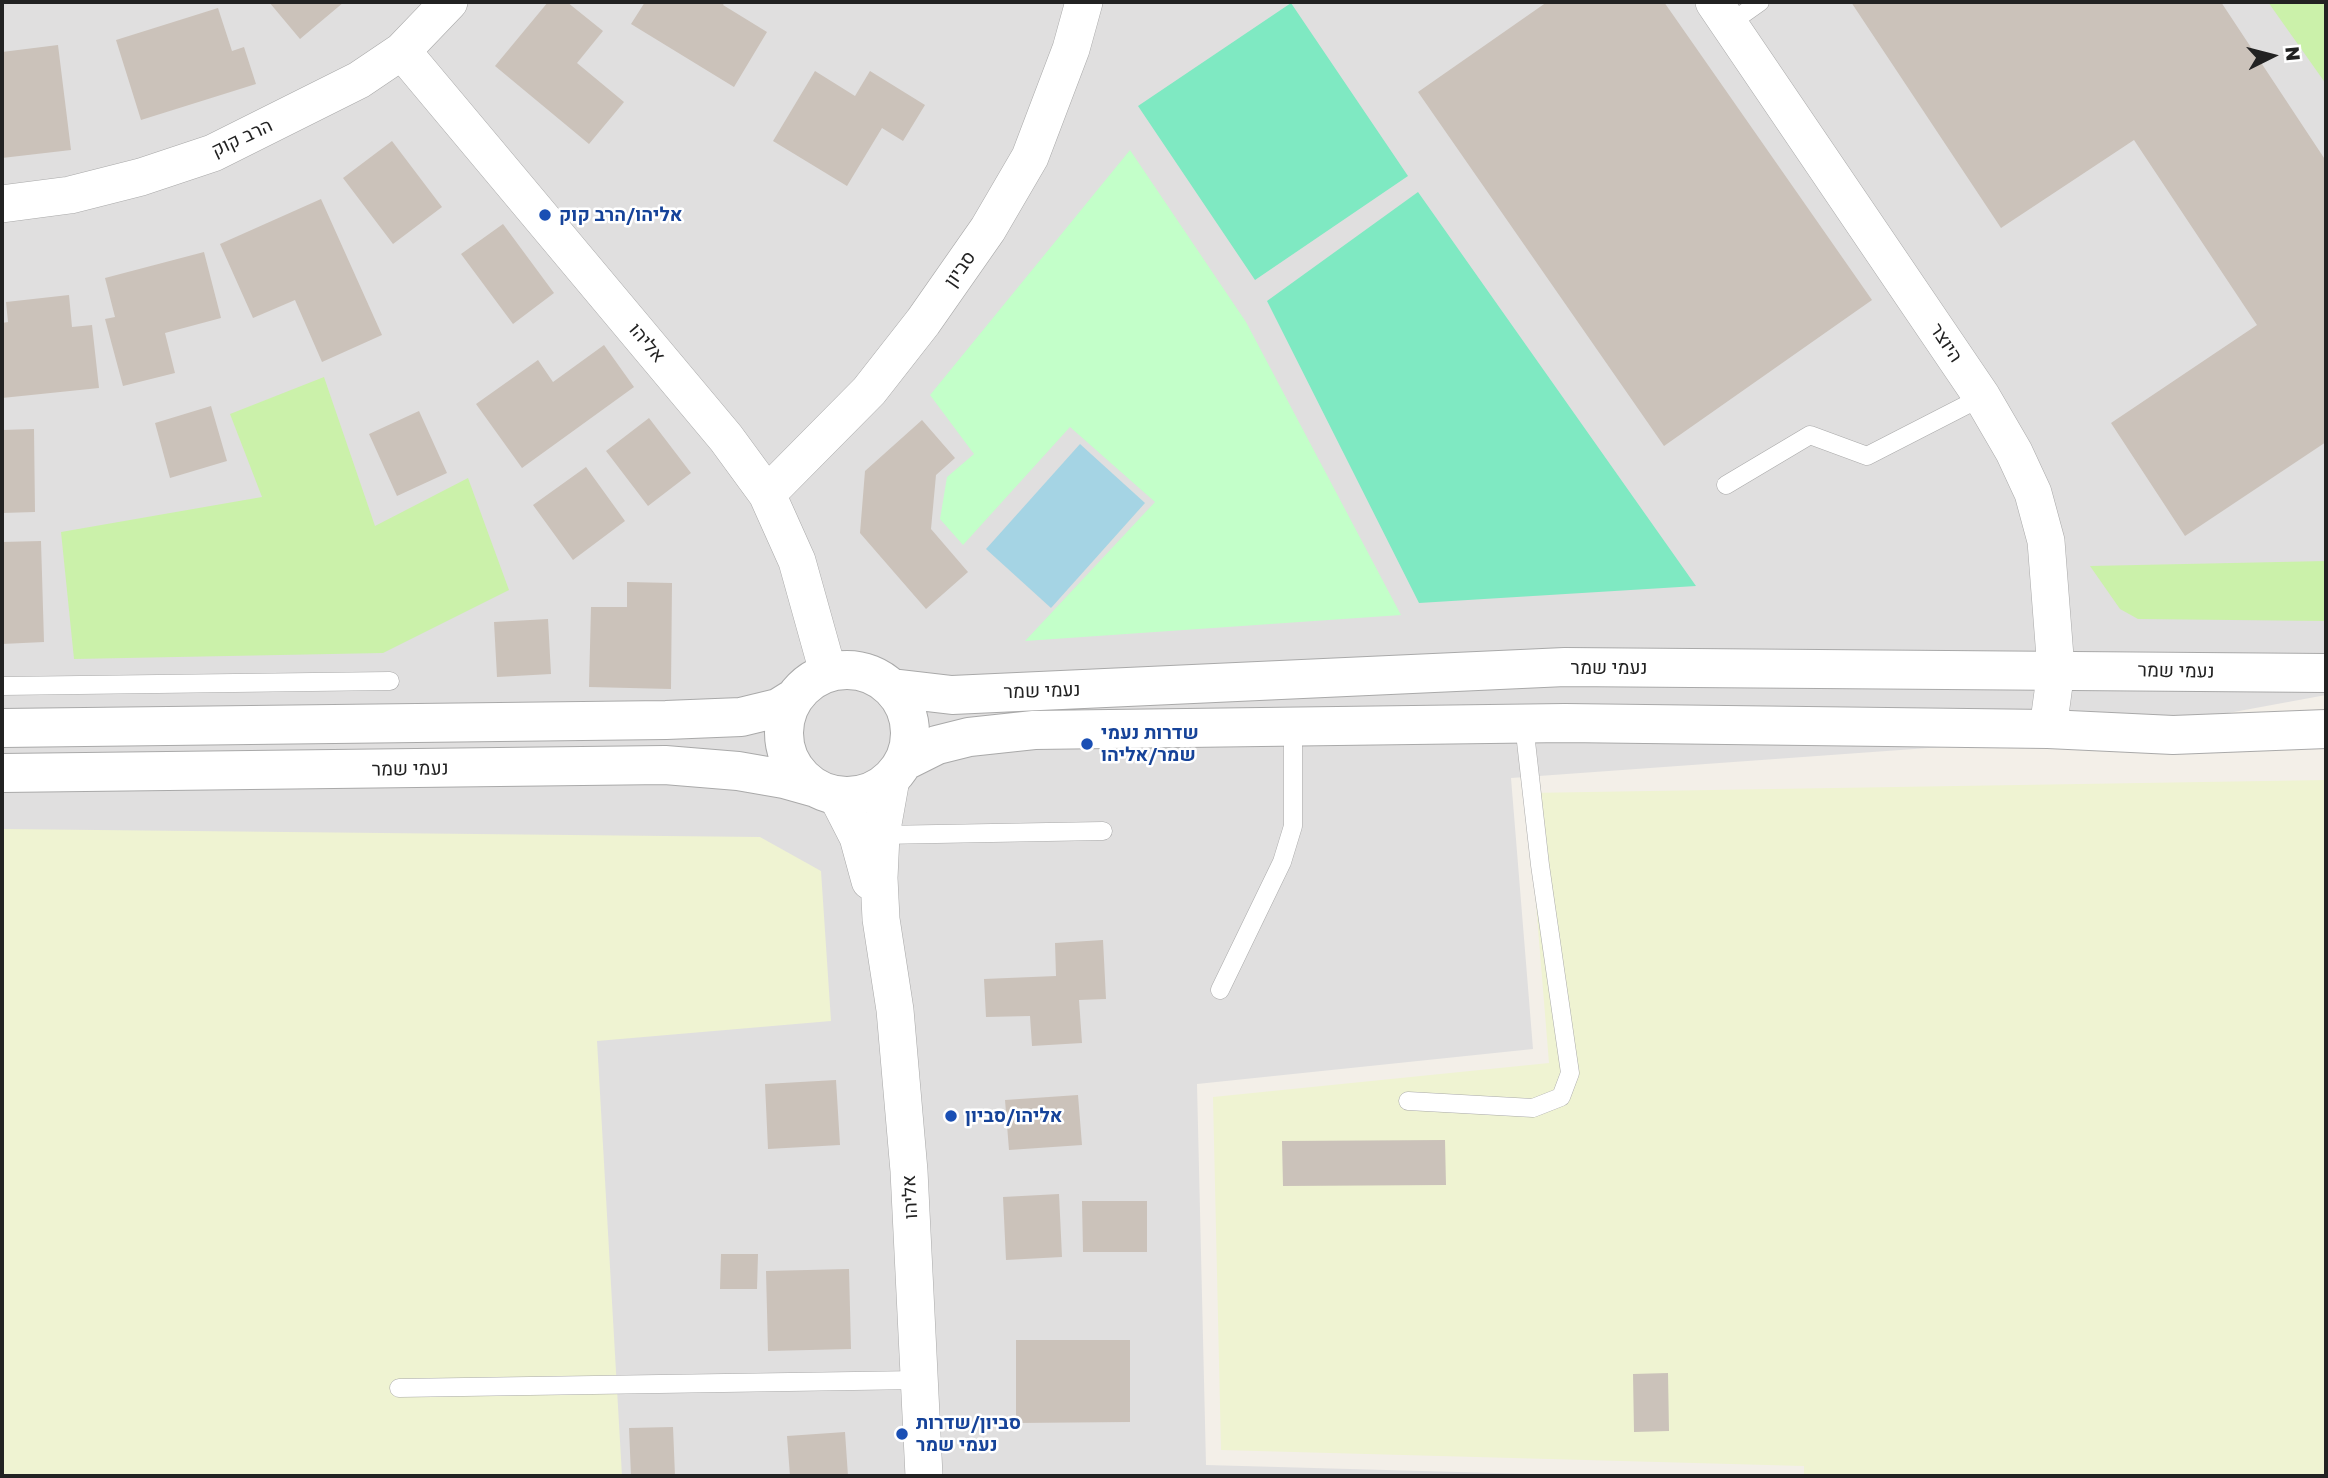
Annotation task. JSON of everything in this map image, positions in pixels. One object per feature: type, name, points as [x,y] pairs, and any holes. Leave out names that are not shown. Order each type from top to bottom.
[{"type":"street","name":"הרב קוק","points":[[2,204],[70,195],[141,177],[213,153],[359,80],[402,51],[449,2]]},
{"type":"street","name":"סביון","points":[[767,494],[869,391],[923,322],[988,229],[1030,157],[1070,49],[1084,2]]},
{"type":"street","name":"היוצר","points":[[1722,13],[1982,397],[2014,452],[2033,494],[2046,541],[2056,670],[2048,729]]},
{"type":"street","name":"אליהו","points":[[402,51],[726,438],[767,494],[797,561],[828,672]]},
{"type":"street","name":"נעמי שמר","points":[[892,688],[953,695],[1565,667],[2326,673]]},
{"type":"street","points":[[2,728],[741,717],[778,708],[794,698],[809,682],[828,672],[845,669],[878,677],[892,688],[903,704],[910,723],[909,743],[897,770],[875,790],[856,796],[827,792],[803,778],[792,764],[785,748],[786,714],[794,698]]},
{"type":"street","name":"נעמי שמר","points":[[897,770],[937,745],[969,737],[1034,730],[1524,724],[2048,729],[2173,735],[2326,729]]},
{"type":"street","name":"נעמי שמר","points":[[2,773],[665,765],[738,771],[784,779],[827,792]]},
{"type":"street","name":"אליהו","points":[[897,770],[881,835],[879,878],[881,919],[895,1010],[908,1158],[924,1476]]},
{"type":"street","name":"אליהו","points":[[827,792],[858,837],[881,919]]},
{"type":"lane","points":[[1722,13],[1760,2]]},
{"type":"lane","points":[[1726,485],[1810,435],[1867,456],[1982,397]]},
{"type":"lane","points":[[2,686],[390,681]]},
{"type":"lane","points":[[1408,1101],[1534,1108],[1561,1097],[1570,1073],[1540,865],[1524,724]]},
{"type":"lane","points":[[1220,990],[1282,862],[1293,826],[1293,727]]},
{"type":"lane","points":[[881,835],[1103,831]]},
{"type":"lane","points":[[399,1388],[919,1380]]},
{"type":"shaded area","points":[[2,2],[2326,2],[2326,695],[2109,735],[1511,778],[1533,1049],[1197,1084],[1206,1465],[1602,1476],[2,1476]]},
{"type":"green space","points":[[2268,2],[2326,2],[2326,84]]},
{"type":"green space","points":[[1291,3],[1408,176],[1255,280],[1138,106]]},
{"type":"green space","points":[[1130,150],[1246,322],[1401,615],[1025,641],[1155,502],[1070,427],[963,545],[940,519],[947,477],[974,454],[930,395]]},
{"type":"green space","points":[[1418,192],[1696,586],[1419,603],[1267,301]]},
{"type":"green space","points":[[324,377],[375,526],[468,478],[509,590],[383,653],[74,659],[61,532],[262,497],[230,414]]},
{"type":"green space","points":[[2326,561],[2326,621],[2138,619],[2120,609],[2090,566]]},
{"type":"green space","points":[[2326,780],[2326,1476],[1804,1476],[1804,1466],[1221,1450],[1213,1097],[1549,1063],[1527,793]]},
{"type":"green space","points":[[2,829],[760,837],[821,871],[831,1021],[597,1041],[622,1476],[2,1476]]},
{"type":"water","points":[[1080,444],[1145,503],[1051,608],[986,549]]},
{"type":"building","points":[[269,2],[344,2],[300,39]]},
{"type":"building","points":[[548,2],[567,2],[603,31],[577,63],[624,102],[589,144],[495,66]]},
{"type":"building","points":[[645,2],[725,2],[723,5],[767,32],[734,87],[631,24]]},
{"type":"building","points":[[1547,2],[1664,2],[1872,300],[1664,446],[1418,92]]},
{"type":"building","points":[[1851,2],[2221,2],[2326,161],[2326,442],[2185,536],[2111,423],[2257,325],[2134,140],[2001,228]]},
{"type":"building","points":[[218,8],[232,51],[244,47],[256,84],[141,120],[116,40]]},
{"type":"building","points":[[58,45],[71,150],[2,158],[2,52]]},
{"type":"building","points":[[815,71],[855,96],[870,71],[925,105],[903,141],[882,128],[847,186],[773,141]]},
{"type":"building","points":[[392,141],[442,207],[393,244],[343,178]]},
{"type":"building","points":[[321,199],[382,335],[322,362],[295,300],[253,318],[220,244]]},
{"type":"building","points":[[503,224],[554,293],[513,324],[461,254]]},
{"type":"building","points":[[204,252],[221,318],[165,333],[175,373],[123,386],[105,319],[115,317],[105,278]]},
{"type":"building","points":[[69,295],[72,327],[92,325],[99,388],[2,398],[2,323],[8,322],[6,302]]},
{"type":"building","points":[[604,345],[634,387],[522,468],[476,404],[538,360],[553,382]]},
{"type":"building","points":[[211,406],[227,461],[170,478],[155,423]]},
{"type":"building","points":[[419,411],[447,473],[397,496],[369,434]]},
{"type":"building","points":[[649,418],[691,473],[648,506],[606,451]]},
{"type":"building","points":[[922,420],[955,458],[936,475],[931,529],[968,572],[926,609],[860,533],[865,471]]},
{"type":"building","points":[[34,429],[35,512],[2,513],[2,430]]},
{"type":"building","points":[[586,467],[625,521],[573,560],[533,505]]},
{"type":"building","points":[[41,541],[44,642],[2,644],[2,542]]},
{"type":"building","points":[[627,582],[672,583],[671,689],[589,687],[591,607],[627,607]]},
{"type":"building","points":[[548,619],[551,674],[497,677],[494,622]]},
{"type":"building","points":[[1103,940],[1106,999],[1079,1000],[1082,1043],[1032,1046],[1030,1016],[986,1017],[984,979],[1056,976],[1055,943]]},
{"type":"building","points":[[836,1080],[840,1145],[768,1149],[765,1084]]},
{"type":"building","points":[[1078,1095],[1082,1145],[1009,1150],[1005,1100]]},
{"type":"building","points":[[1445,1140],[1446,1185],[1283,1186],[1282,1141]]},
{"type":"building","points":[[1059,1194],[1062,1257],[1006,1260],[1003,1197]]},
{"type":"building","points":[[1082,1201],[1147,1201],[1147,1252],[1083,1252]]},
{"type":"building","points":[[721,1254],[758,1254],[757,1289],[720,1289]]},
{"type":"building","points":[[849,1269],[851,1349],[768,1351],[766,1271]]},
{"type":"building","points":[[1016,1340],[1130,1340],[1130,1422],[1016,1423]]},
{"type":"building","points":[[1668,1373],[1669,1431],[1634,1432],[1633,1374]]},
{"type":"building","points":[[673,1427],[675,1476],[631,1476],[629,1428]]},
{"type":"building","points":[[845,1432],[848,1476],[790,1476],[787,1436]]},
{"type":"place","name":"אליהו/הרב קוק","points":[[545,215]]},
{"type":"place","name":"שדרות נעמי שמר/אליהו","points":[[1087,744]]},
{"type":"place","name":"אליהו/סביון","points":[[951,1116]]},
{"type":"place","name":"סביון/שדרות נעמי שמר","points":[[902,1434]]}]
